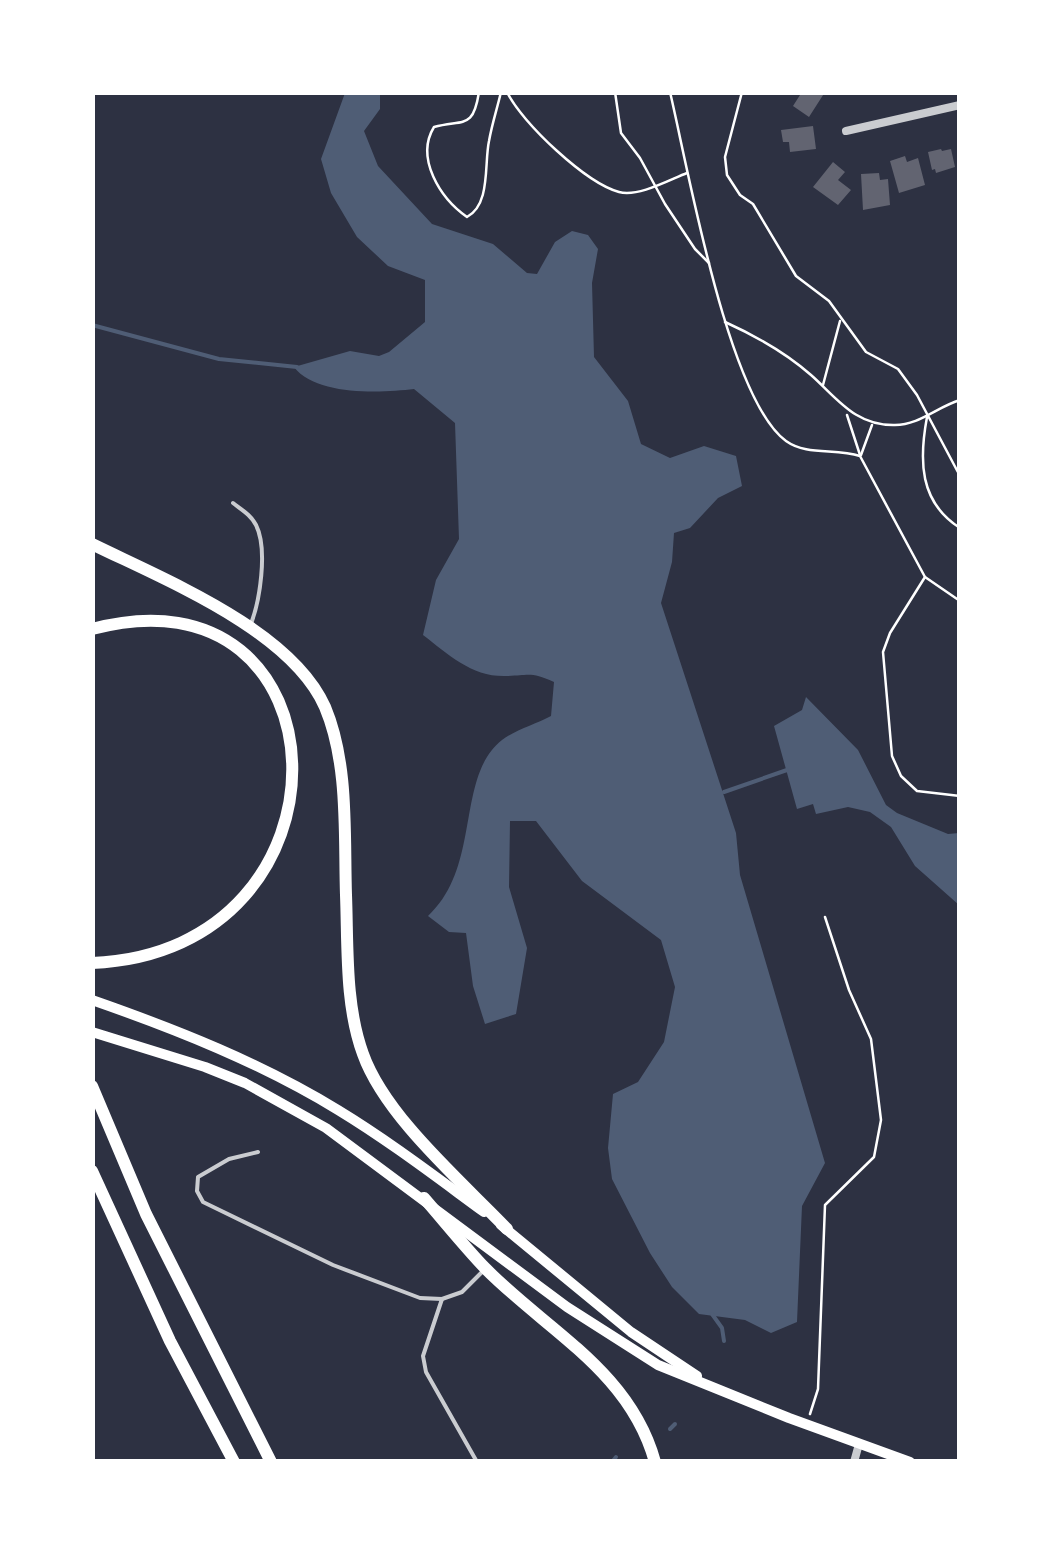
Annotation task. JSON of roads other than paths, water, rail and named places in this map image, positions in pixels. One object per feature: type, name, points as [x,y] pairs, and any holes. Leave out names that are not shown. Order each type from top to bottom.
[{"type":"highway","points":[[92,544],[250,626],[290,658],[311,683],[334,736],[342,789],[350,990],[362,1053],[395,1110],[507,1229]]},
{"type":"highway","points":[[92,629],[126,620],[171,621],[217,636],[235,648],[261,674],[278,700],[290,736],[294,778],[291,806],[274,853],[245,896],[226,914],[158,952],[136,959],[92,963]]},
{"type":"highway","points":[[92,1086],[146,1214],[270,1459]]},
{"type":"highway","points":[[92,1170],[170,1341],[234,1462]]},
{"type":"highway","points":[[424,1198],[486,1268],[608,1376],[648,1435],[655,1462]]},
{"type":"main road","points":[[92,1000],[208,1043],[336,1108],[507,1229],[631,1332],[719,1391]]},
{"type":"main road","points":[[92,1032],[205,1066],[245,1083],[326,1128],[567,1307],[658,1365],[910,1462]]},
{"type":"street","points":[[846,130],[960,105]]},
{"type":"street","points":[[854,1462],[859,1444]]},
{"type":"lane","points":[[233,503],[250,516],[261,538],[258,606],[250,626]]},
{"type":"lane","points":[[258,1152],[230,1159],[198,1178],[196,1191],[203,1202],[333,1265],[420,1298],[442,1299],[462,1292],[486,1268]]},
{"type":"lane","points":[[442,1299],[423,1356],[426,1372],[477,1462]]},
{"type":"water","points":[[345,93],[380,93],[380,109],[364,131],[378,166],[432,224],[493,244],[527,273],[537,274],[555,242],[572,231],[588,235],[598,249],[592,283],[594,357],[628,401],[641,444],[670,458],[704,446],[736,456],[742,486],[718,498],[690,528],[674,533],[672,562],[661,603],[736,833],[740,875],[825,1163],[802,1206],[797,1322],[771,1333],[745,1320],[699,1314],[672,1287],[650,1253],[612,1179],[608,1148],[613,1094],[638,1082],[664,1042],[675,987],[661,940],[582,881],[536,821],[510,821],[509,887],[527,948],[516,1014],[485,1024],[473,986],[466,933],[449,932],[428,916],[445,896],[456,873],[478,776],[488,756],[507,736],[551,716],[554,682],[536,675],[484,673],[462,664],[423,635],[436,580],[459,539],[455,423],[414,389],[333,388],[304,376],[294,367],[350,351],[379,356],[425,322],[425,280],[388,266],[357,237],[331,193],[321,159]]},
{"type":"water","points":[[806,697],[858,750],[886,805],[948,834],[959,833],[959,905],[915,866],[891,827],[870,812],[848,807],[816,814],[813,804],[797,809],[774,726],[802,710]]},
{"type":"waterway","points":[[92,325],[219,359],[297,367]]},
{"type":"waterway","points":[[724,792],[787,770]]},
{"type":"waterway","points":[[712,1314],[722,1328],[724,1341]]},
{"type":"waterway","points":[[670,1429],[675,1424]]},
{"type":"waterway","points":[[612,1462],[616,1457]]}]
